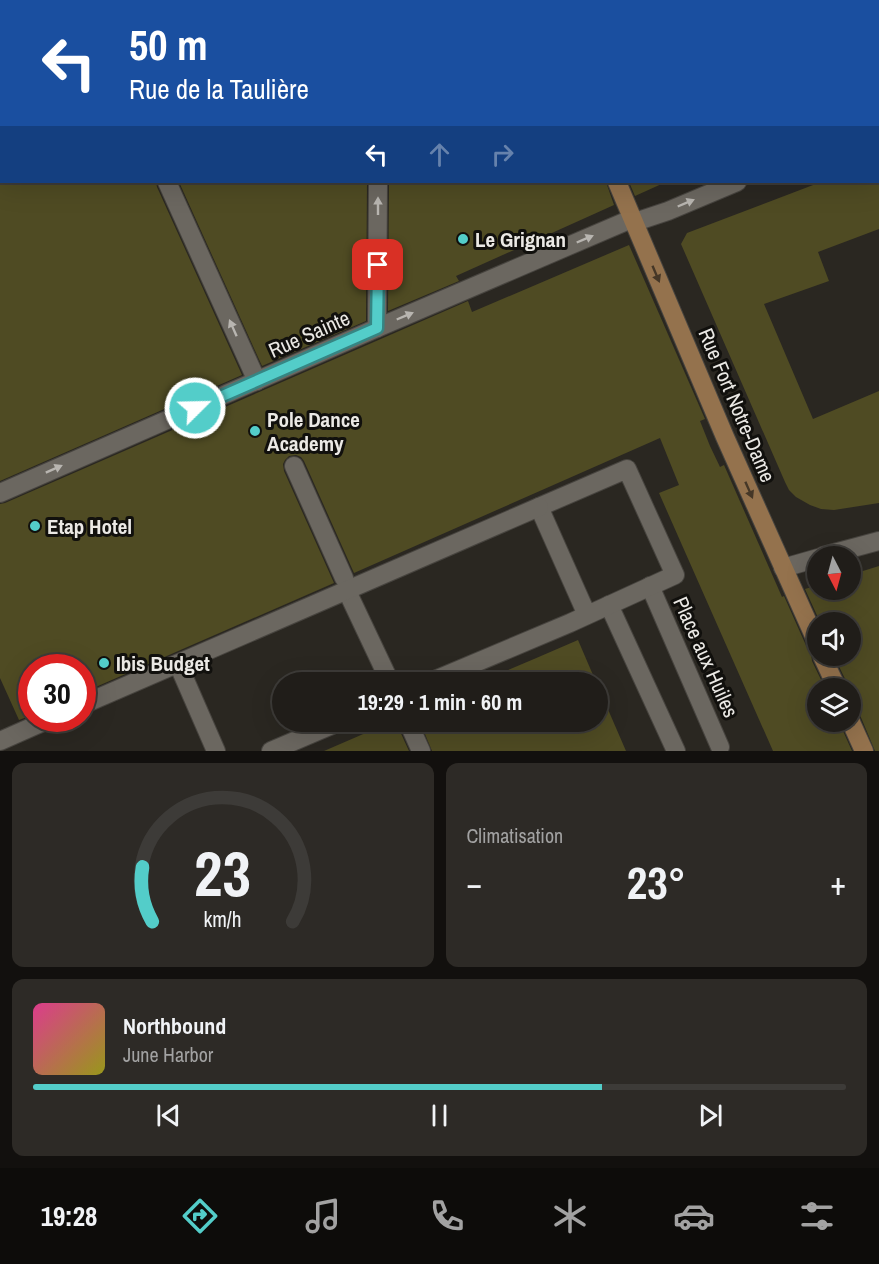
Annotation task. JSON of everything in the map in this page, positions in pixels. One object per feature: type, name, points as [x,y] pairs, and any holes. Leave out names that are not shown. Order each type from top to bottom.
[{"type":"street","points":[[167,183],[257,381]]},
{"type":"street","points":[[377,328],[378,183]]},
{"type":"street","name":"Rue Fort Notre-Dame","points":[[617,183],[725,437],[807,621]]},
{"type":"street","name":"Rue Sainte","points":[[0,493],[629,220],[634,222],[668,211],[735,183]]},
{"type":"street","points":[[294,466],[386,672]]},
{"type":"street","name":"Place aux Huiles","points":[[453,672],[675,575],[627,469],[539,507]]},
{"type":"street","points":[[96,699],[178,664],[346,584],[539,507],[587,615]]},
{"type":"street","points":[[860,546],[879,541]]},
{"type":"street","points":[[783,568],[807,561]]},
{"type":"street","name":"Place aux Huiles","points":[[650,586],[717,750]]},
{"type":"street","points":[[609,605],[675,751]]},
{"type":"street","points":[[178,664],[216,751]]},
{"type":"street","points":[[7,743],[27,732]]},
{"type":"street","points":[[272,751],[316,732]]},
{"type":"street","points":[[412,732],[421,751]]},
{"type":"street","points":[[855,732],[864,751]]},
{"type":"building","points":[[0,183],[156,183],[242,375],[0,481]]},
{"type":"building","points":[[179,183],[367,183],[366,321],[262,366]]},
{"type":"building","name":"Le Grignan","points":[[389,183],[606,183],[614,205],[456,276],[459,281],[388,311]]},
{"type":"building","points":[[629,183],[664,183],[635,196]]},
{"type":"building","points":[[818,183],[879,183],[879,229],[818,252],[829,281],[764,304],[813,419],[879,391],[879,503],[834,510],[821,509],[796,497],[789,490],[681,244],[687,233]]},
{"type":"building","points":[[629,245],[705,419],[700,421],[710,446],[720,467],[724,465],[807,648],[807,666],[814,666],[820,678],[807,678],[807,732],[843,732],[852,751],[773,751],[659,493],[679,485],[660,438],[354,573],[304,461],[296,455],[289,456],[283,464],[284,471],[334,583],[96,687],[96,654],[18,654],[18,718],[0,678],[0,504],[468,301],[472,312]]},
{"type":"building","points":[[879,566],[879,751],[875,751],[861,717],[861,678],[845,678],[839,666],[861,666],[861,612],[815,612],[810,600],[861,600],[861,572]]},
{"type":"building","points":[[578,640],[592,672],[503,672]]},
{"type":"building","points":[[608,709],[626,751],[432,751],[424,732],[608,732]]},
{"type":"building","points":[[368,732],[400,732],[409,751],[324,751]]},
{"type":"place","name":"Le Grignan","points":[[463,239]]},
{"type":"place","name":"Pole Dance Academy","points":[[255,431]]},
{"type":"place","name":"Etap Hotel","points":[[35,526]]},
{"type":"place","name":"Ibis Budget","points":[[104,663]]},
{"type":"route","points":[[195,408],[377,328],[378,265]]}]
